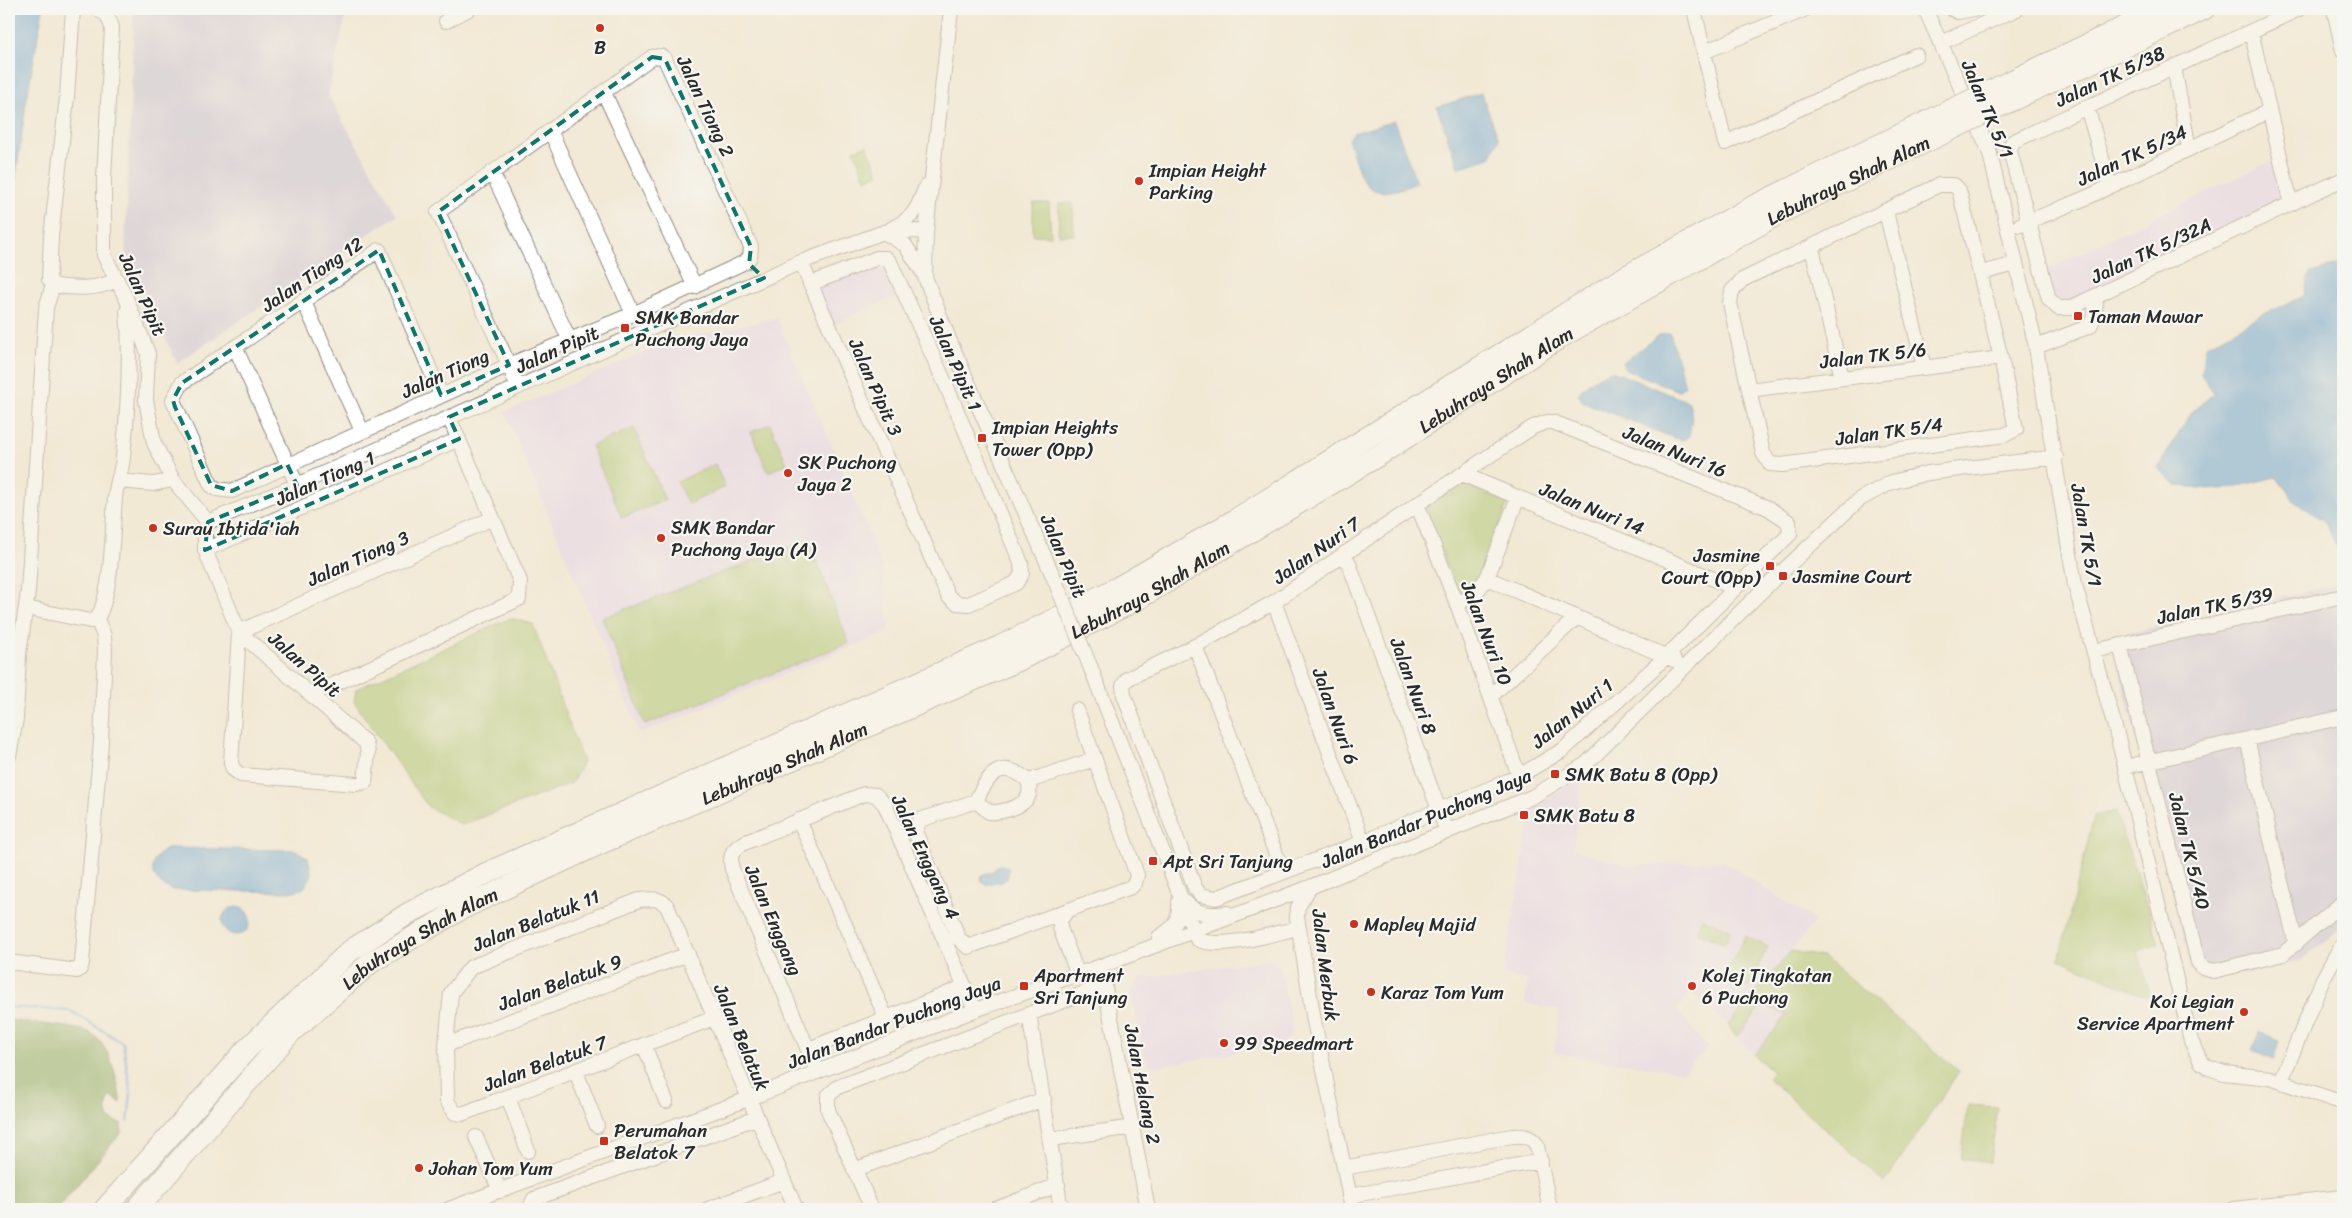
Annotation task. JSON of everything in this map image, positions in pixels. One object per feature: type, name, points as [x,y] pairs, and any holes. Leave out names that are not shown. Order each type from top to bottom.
[{"type":"highway","name":"Lebuhraya Shah Alam","points":[[2003,95],[2162,9]]},
{"type":"highway","name":"Lebuhraya Shah Alam","points":[[105,1209],[247,1049],[350,951],[409,913],[487,873],[1001,646],[1117,588],[1235,520],[1623,278],[1754,206],[2003,95],[2204,9]]},
{"type":"highway","name":"Lebuhraya Shah Alam","points":[[137,1209],[291,1032],[378,958],[460,909],[597,845],[1017,661],[1136,600],[1379,455],[1559,338],[1780,212],[1952,119]]},
{"type":"street","points":[[9,756],[16,719],[19,654],[26,608],[46,308],[53,286],[49,278],[51,237],[68,97],[73,9]]},
{"type":"street","name":"Jalan Pipit","points":[[98,9],[107,15],[112,27],[104,178],[104,255],[115,280],[126,298],[148,353],[146,400],[154,443],[173,480],[208,522]]},
{"type":"street","points":[[446,21],[469,9]]},
{"type":"street","name":"Jalan Pipit","points":[[951,9],[926,231],[925,277],[947,333],[1054,576],[1192,930]]},
{"type":"street","points":[[1694,9],[1725,143],[1916,55]]},
{"type":"street","points":[[1704,52],[1806,9]]},
{"type":"street","name":"Jalan TK 5/1","points":[[1925,9],[1989,150],[2036,346],[2056,457],[2075,585],[2125,767],[2191,1041],[2201,1062],[2209,1068],[2281,1081]]},
{"type":"street","points":[[1952,9],[1958,12],[1974,9]]},
{"type":"street","points":[[1940,43],[2017,9]]},
{"type":"street","name":"Jalan TK 5/38","points":[[2028,222],[2010,147],[2012,142],[2299,9]]},
{"type":"street","points":[[2334,9],[2343,51]]},
{"type":"street","points":[[2250,31],[2291,204]]},
{"type":"street","name":"Jalan Tiong 2","points":[[509,365],[438,212],[652,58],[661,56],[665,59],[751,248],[748,260]]},
{"type":"street","points":[[2174,67],[2189,149]]},
{"type":"street","points":[[604,93],[695,287]]},
{"type":"street","points":[[2087,107],[2110,186]]},
{"type":"street","name":"Jalan TK 5/34","points":[[2008,230],[2110,186],[2269,111]]},
{"type":"street","points":[[550,130],[633,314]]},
{"type":"street","points":[[884,232],[911,218],[917,210],[933,170]]},
{"type":"street","points":[[492,172],[570,341]]},
{"type":"street","name":"Jalan TK 5/32A","points":[[2028,222],[2049,300],[2058,308],[2070,308],[2343,179]]},
{"type":"street","points":[[1749,390],[1730,303],[1732,291],[1742,280],[1812,248],[1939,185],[1954,185],[1959,190],[2001,358]]},
{"type":"street","points":[[1886,212],[1924,367]]},
{"type":"street","name":"Jalan Pipit","points":[[239,632],[366,743],[368,753],[365,782],[356,784],[241,775],[233,769],[231,763],[239,632],[205,550],[205,528],[208,522],[297,485],[801,262],[884,232],[926,231]]},
{"type":"street","points":[[884,232],[906,245],[925,277]]},
{"type":"street","points":[[1812,248],[1842,378]]},
{"type":"street","name":"Jalan Tiong 12","points":[[211,485],[173,400],[182,383],[236,349],[379,250],[441,396]]},
{"type":"street","name":"Jalan Pipit 1","points":[[810,284],[882,257],[890,262],[906,295],[1021,563],[1022,574],[1016,583],[988,595]]},
{"type":"street","points":[[748,260],[757,266],[764,278]]},
{"type":"street","name":"Jalan Tiong","points":[[211,485],[217,490],[232,491],[287,464],[509,365],[695,287],[748,260]]},
{"type":"street","name":"Jalan Pipit 3","points":[[801,262],[948,596],[957,603],[969,604],[988,595]]},
{"type":"street","points":[[1981,273],[2016,264]]},
{"type":"street","points":[[53,286],[98,287],[106,286],[115,280]]},
{"type":"street","points":[[2036,346],[2090,326],[2095,314],[2096,297]]},
{"type":"street","points":[[26,608],[90,621],[97,619],[103,608],[108,584],[116,495],[123,458],[128,366],[126,298]]},
{"type":"street","points":[[304,302],[362,431]]},
{"type":"street","points":[[236,349],[297,485]]},
{"type":"street","name":"Jalan TK 5/6","points":[[1749,390],[2001,358]]},
{"type":"street","name":"Jalan TK 5/4","points":[[1749,390],[1763,453],[1770,464],[1782,465],[2012,432],[2016,429],[2016,422],[2001,358]]},
{"type":"street","points":[[509,365],[518,387]]},
{"type":"street","points":[[312,695],[519,599],[521,594],[520,581],[449,417]]},
{"type":"street","name":"Jalan Nuri 16","points":[[1533,427],[1552,422],[1763,506],[1789,522],[1790,534]]},
{"type":"street","name":"Jalan Nuri 7","points":[[1195,888],[1124,695],[1123,686],[1126,679],[1195,646],[1274,602],[1533,427]]},
{"type":"street","name":"Jalan Tiong 1","points":[[205,550],[459,439]]},
{"type":"street","name":"Jalan Bandar Puchong Jaya","points":[[449,1209],[748,1099],[975,1010],[1078,975],[1244,910],[1310,887],[1532,797],[1586,764],[1772,581],[1860,499],[1892,482],[1928,473],[2056,457]]},
{"type":"street","name":"Jalan Nuri 14","points":[[1462,474],[1735,588]]},
{"type":"street","points":[[119,481],[153,484],[173,480]]},
{"type":"street","points":[[1457,604],[1475,594],[1487,578],[1518,497]]},
{"type":"street","name":"Jalan Nuri 10","points":[[1417,504],[1457,604],[1519,776]]},
{"type":"street","name":"Jalan Tiong 3","points":[[239,632],[493,518]]},
{"type":"street","name":"Jalan Nuri 1","points":[[1195,888],[1201,895],[1216,898],[1363,842],[1519,776],[1563,750],[1666,657],[1790,534]]},
{"type":"street","name":"Jalan Nuri 8","points":[[1345,553],[1447,832]]},
{"type":"street","points":[[1487,578],[1686,666]]},
{"type":"street","name":"Jalan TK 5/39","points":[[2094,651],[2343,596]]},
{"type":"street","name":"Jalan Nuri 6","points":[[1274,602],[1363,842]]},
{"type":"street","points":[[1491,696],[1577,617]]},
{"type":"street","points":[[9,962],[77,971],[82,963],[101,742],[105,660],[104,636],[97,619]]},
{"type":"street","name":"Jalan TK 5/40","points":[[2120,645],[2198,962],[2203,968],[2214,970],[2283,954],[2343,902]]},
{"type":"street","points":[[1195,646],[1283,872]]},
{"type":"street","points":[[1029,781],[1019,773],[999,771],[987,778],[976,801],[920,820],[915,831],[960,940],[968,947],[1067,912],[1131,887],[1135,883],[1137,875],[1077,710]]},
{"type":"street","points":[[2125,767],[2343,717]]},
{"type":"street","points":[[2247,739],[2296,944]]},
{"type":"street","points":[[1029,781],[1095,759]]},
{"type":"street","points":[[976,801],[989,812],[1005,810],[1025,801],[1029,795],[1029,781]]},
{"type":"street","name":"Jalan Enggang 4","points":[[799,820],[864,794],[870,793],[881,799],[975,1010]]},
{"type":"street","points":[[799,820],[886,1018]]},
{"type":"street","name":"Jalan Enggang","points":[[799,820],[738,846],[731,856],[730,863],[818,1070]]},
{"type":"street","name":"Jalan Merbuk","points":[[1310,887],[1298,907],[1299,928],[1314,1021],[1350,1202]]},
{"type":"street","points":[[1179,895],[1192,910],[1199,913],[1215,915],[1244,910]]},
{"type":"street","name":"Jalan Pipit","points":[[1107,964],[1171,930],[1176,924],[1180,912],[1179,895]]},
{"type":"street","name":"Jalan Belatuk","points":[[639,900],[655,898],[663,901],[667,906],[796,1209]]},
{"type":"street","name":"Jalan Belatuk 11","points":[[446,1045],[451,993],[471,966],[639,900]]},
{"type":"street","points":[[1067,912],[1060,920],[1060,928],[1078,975]]},
{"type":"street","points":[[1042,921],[1052,922],[1060,928]]},
{"type":"street","points":[[1192,930],[1197,939],[1213,944],[1299,928]]},
{"type":"street","points":[[2343,942],[2323,979],[2281,1081],[2343,1103]]},
{"type":"street","name":"Jalan Belatuk 9","points":[[446,1045],[688,954]]},
{"type":"street","name":"Jalan Helang 2","points":[[1107,964],[1105,985],[1148,1209]]},
{"type":"street","points":[[872,1209],[828,1110],[828,1096],[838,1086],[1105,985]]},
{"type":"street","points":[[809,1049],[964,987]]},
{"type":"street","points":[[1029,1014],[1062,1209]]},
{"type":"street","name":"Jalan Belatuk 7","points":[[446,1045],[447,1102],[455,1112],[462,1114],[714,1018]]},
{"type":"street","points":[[644,1045],[666,1101]]},
{"type":"street","points":[[576,1072],[597,1126]]},
{"type":"street","points":[[508,1097],[528,1151]]},
{"type":"street","points":[[854,1170],[1044,1099]]},
{"type":"street","points":[[532,1204],[756,1118]]},
{"type":"street","points":[[1050,1139],[1133,1127]]},
{"type":"street","points":[[1344,1168],[1519,1135],[1530,1138],[1534,1142],[1550,1209]]},
{"type":"street","points":[[476,1137],[500,1190]]},
{"type":"street","points":[[1350,1202],[1540,1161]]},
{"type":"street","points":[[708,1209],[784,1181]]},
{"type":"street","points":[[996,1209],[1058,1185]]},
{"type":"street","points":[[2233,1209],[2306,1205],[2343,1198]]},
{"type":"highlighted area","points":[[652,57],[665,59],[751,247],[749,264],[764,278],[449,417],[459,439],[205,550],[208,522],[297,485],[287,464],[232,491],[211,485],[173,400],[182,383],[379,250],[441,395],[509,365],[438,212]]},
{"type":"shaded area","points":[[131,9],[347,9],[328,95],[397,215],[177,363],[125,251],[134,11]]},
{"type":"shaded area","points":[[2277,158],[2287,202],[2070,305],[2058,304],[2044,271]]},
{"type":"shaded area","points":[[883,260],[902,294],[831,325],[816,286]]},
{"type":"shaded area","name":"SMK Bandar Puchong Jaya (A)","points":[[777,318],[882,564],[890,631],[640,734],[505,412],[671,341]]},
{"type":"shaded area","points":[[2343,583],[2343,926],[2302,960],[2208,981],[2192,971],[2112,637]]},
{"type":"shaded area","name":"Kolej Tingkatan 6 Puchong","points":[[1582,777],[1573,849],[1629,866],[1723,861],[1815,921],[1791,951],[1823,957],[1959,1071],[1885,1183],[1768,1078],[1773,1072],[1736,1037],[1728,1025],[1691,992],[1677,1009],[1708,1048],[1683,1072],[1554,1053],[1559,1010],[1525,1004],[1528,980],[1503,976],[1532,809]]},
{"type":"shaded area","points":[[1269,959],[1274,960],[1280,967],[1292,1029],[1290,1037],[1281,1044],[1155,1067],[1149,1064],[1144,1055],[1131,992],[1137,979]]},
{"type":"green space","points":[[867,145],[879,174],[865,179],[854,150]]},
{"type":"green space","points":[[1033,203],[1049,203],[1051,236],[1033,235]]},
{"type":"green space","points":[[1059,203],[1073,203],[1074,235],[1058,235]]},
{"type":"green space","points":[[770,424],[787,464],[768,472],[751,432]]},
{"type":"green space","points":[[634,428],[665,500],[622,518],[591,446]]},
{"type":"green space","points":[[715,464],[725,487],[688,504],[677,482]]},
{"type":"green space","points":[[1462,484],[1508,502],[1481,580],[1458,596],[1425,506]]},
{"type":"green space","points":[[808,540],[849,643],[645,725],[602,618]]},
{"type":"green space","points":[[510,618],[533,624],[583,762],[572,783],[462,825],[428,807],[354,702],[356,689]]},
{"type":"green space","points":[[2116,811],[2159,944],[2138,951],[2150,993],[2147,997],[2059,959],[2094,816]]},
{"type":"green space","points":[[1702,918],[1731,930],[1725,944],[1696,932]]},
{"type":"green space","points":[[1745,936],[1768,947],[1748,987],[1725,975]]},
{"type":"green space","points":[[1791,951],[1823,957],[1959,1071],[1885,1183],[1768,1078],[1773,1072],[1754,1055],[1787,1015],[1763,1005],[1736,1037],[1728,1025]]},
{"type":"green space","points":[[9,1020],[89,1032],[103,1045],[112,1064],[118,1084],[121,1103],[110,1096],[106,1108],[109,1119],[121,1123],[122,1132],[57,1209],[9,1209]]},
{"type":"green space","points":[[1968,1105],[1998,1107],[1990,1163],[1961,1159]]},
{"type":"water","points":[[9,9],[43,9],[26,103],[15,184],[9,292]]},
{"type":"water","points":[[1481,93],[1499,139],[1490,158],[1458,168],[1437,107]]},
{"type":"water","points":[[1394,121],[1417,183],[1386,192],[1375,191],[1362,178],[1348,139],[1353,133]]},
{"type":"water","points":[[2343,263],[2343,551],[2334,541],[2325,522],[2295,501],[2276,477],[2222,490],[2177,486],[2158,468],[2191,413],[2214,393],[2201,374],[2206,346],[2263,314],[2304,296],[2309,274]]},
{"type":"water","points":[[1670,333],[1685,386],[1678,391],[1625,369],[1622,363],[1659,335]]},
{"type":"water","points":[[1612,371],[1689,402],[1692,417],[1689,436],[1683,440],[1674,438],[1583,402],[1578,394],[1581,390],[1603,374]]},
{"type":"water","points":[[168,848],[296,850],[308,858],[312,875],[304,888],[291,892],[172,890],[158,881],[153,870],[156,858]]},
{"type":"water","points":[[998,865],[1003,865],[1009,869],[1007,879],[1000,883],[996,882],[986,885],[982,883],[981,877],[983,874],[992,872]]},
{"type":"water","points":[[236,907],[246,911],[250,921],[246,931],[236,935],[226,931],[222,921],[226,911]]},
{"type":"water","points":[[2259,1032],[2280,1041],[2274,1059],[2252,1050]]},
{"type":"waterway","points":[[9,1007],[71,1011],[123,1043],[131,1094],[128,1122]]},
{"type":"place","name":"B","points":[[600,28]]},
{"type":"place","name":"Impian Height Parking","points":[[1139,181]]},
{"type":"place","name":"Taman Mawar","points":[[2078,316]]},
{"type":"place","name":"SMK Bandar Puchong Jaya","points":[[625,328]]},
{"type":"place","name":"Impian Heights Tower (Opp)","points":[[982,438]]},
{"type":"place","name":"SK Puchong Jaya 2","points":[[788,473]]},
{"type":"place","name":"Surau Ibtida'iah","points":[[153,528]]},
{"type":"place","name":"SMK Bandar Puchong Jaya (A)","points":[[661,538]]},
{"type":"place","name":"Jasmine Court (Opp)","points":[[1770,566]]},
{"type":"place","name":"Jasmine Court","points":[[1783,576]]},
{"type":"place","name":"SMK Batu 8 (Opp)","points":[[1555,774]]},
{"type":"place","name":"SMK Batu 8","points":[[1524,815]]},
{"type":"place","name":"Apt Sri Tanjung","points":[[1153,861]]},
{"type":"place","name":"Mapley Majid","points":[[1354,924]]},
{"type":"place","name":"Apartment Sri Tanjung","points":[[1024,986]]},
{"type":"place","name":"Kolej Tingkatan 6 Puchong","points":[[1692,986]]},
{"type":"place","name":"Karaz Tom Yum","points":[[1371,992]]},
{"type":"place","name":"Koi Legian Service Apartment","points":[[2244,1012]]},
{"type":"place","name":"99 Speedmart","points":[[1224,1043]]},
{"type":"place","name":"Perumahan Belatok 7","points":[[604,1141]]},
{"type":"place","name":"Johan Tom Yum","points":[[419,1168]]}]
